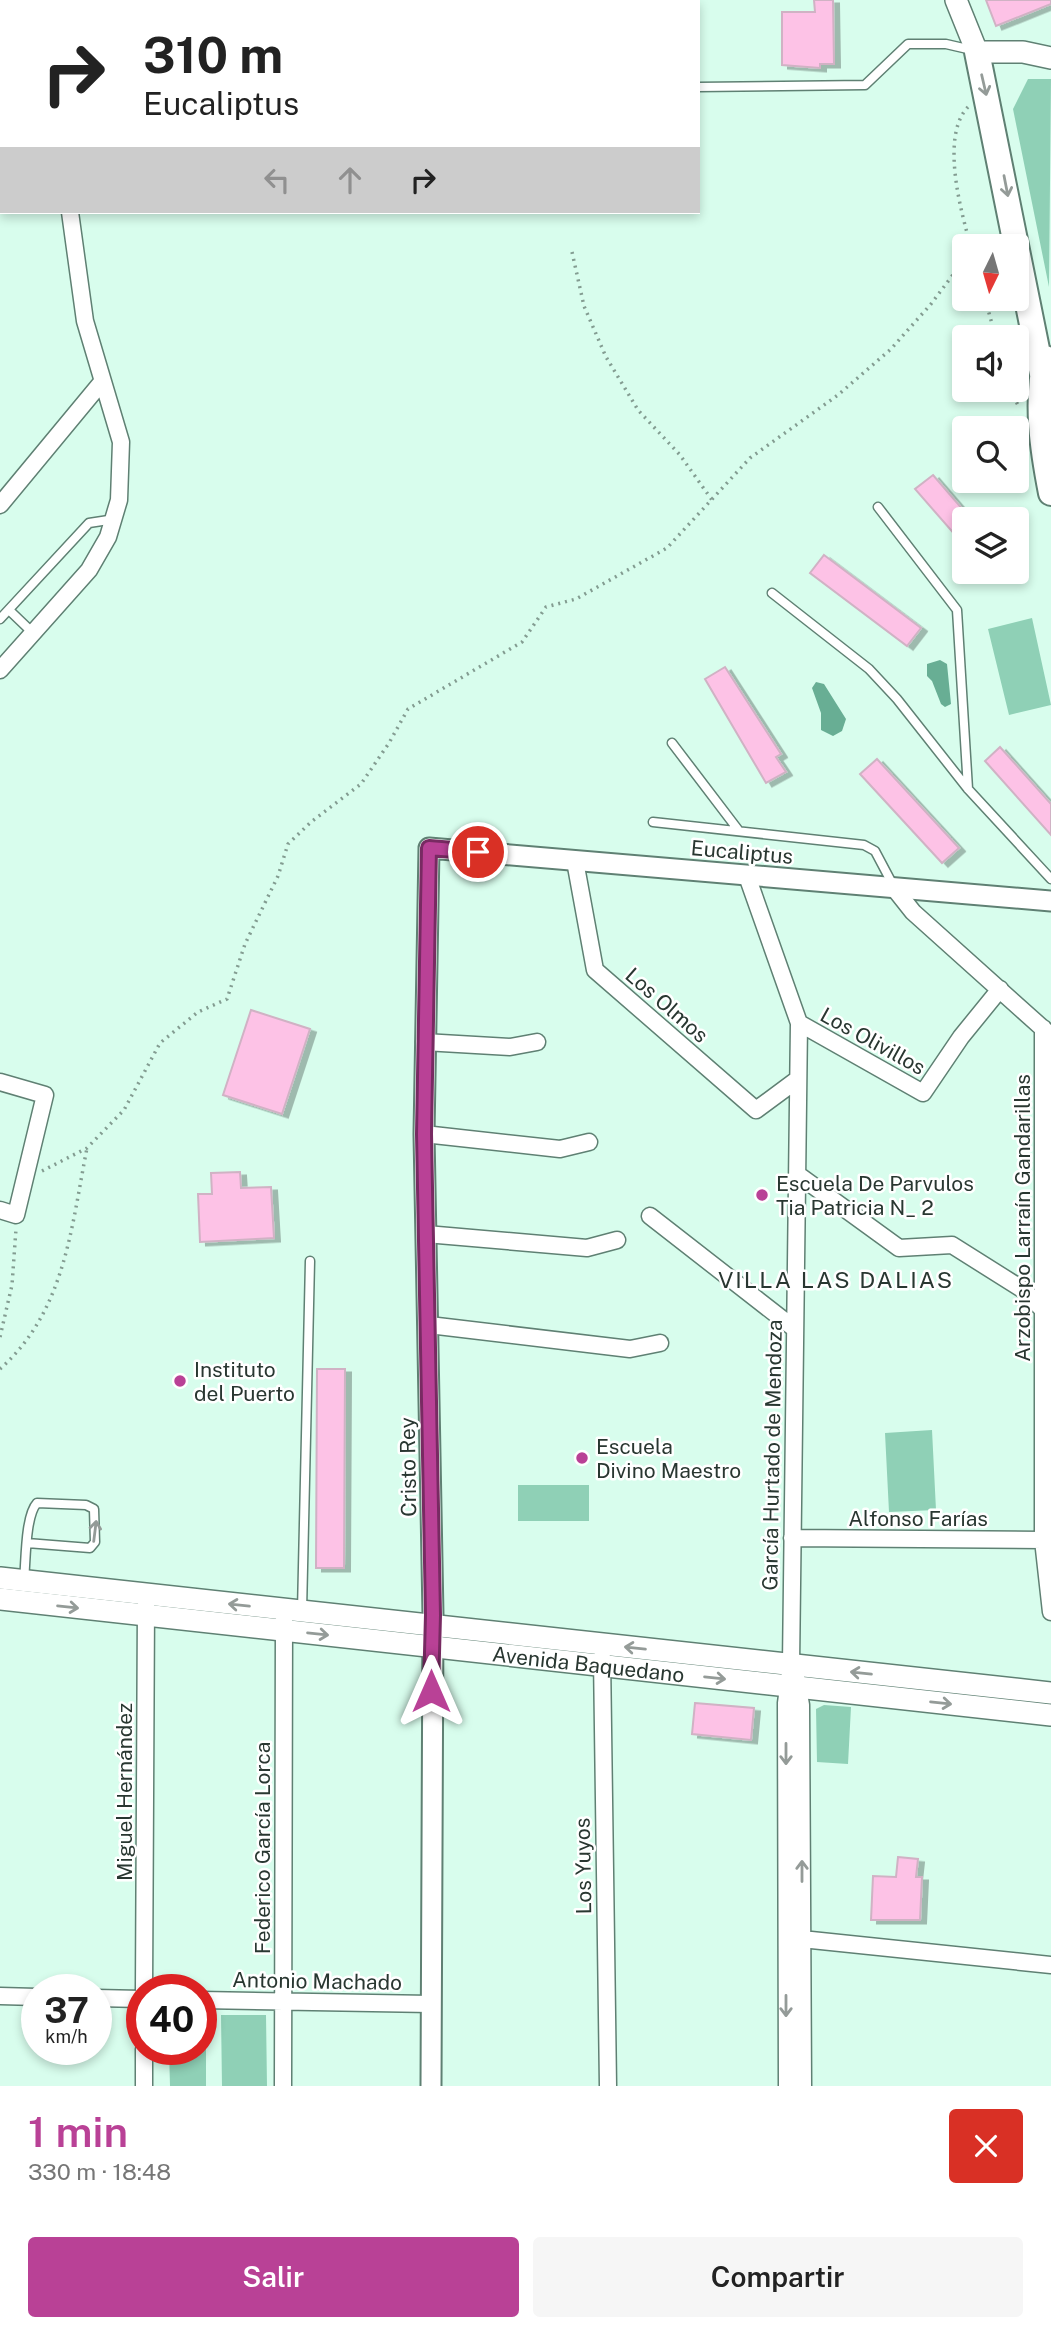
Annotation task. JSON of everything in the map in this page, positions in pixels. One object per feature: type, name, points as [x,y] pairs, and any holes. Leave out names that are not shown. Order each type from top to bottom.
[{"type":"highway","points":[[977,52],[1042,374]]},
{"type":"highway","points":[[1051,330],[1042,374],[1040,438],[1051,493]]},
{"type":"main road","points":[[956,0],[977,52],[1023,52],[1051,46]]},
{"type":"main road","points":[[1023,52],[1051,58]]},
{"type":"main road","name":"Avenida Baquedano","points":[[0,1578],[146,1605]]},
{"type":"main road","name":"Avenida Baquedano","points":[[0,1599],[146,1605],[290,1617],[432,1637],[603,1655],[1051,1715]]},
{"type":"main road","name":"Avenida Baquedano","points":[[792,1680],[1051,1693]]},
{"type":"street","points":[[0,670],[89,570],[115,519],[122,481],[121,442],[110,402],[101,383],[79,289],[70,214]]},
{"type":"street","points":[[0,505],[101,383]]},
{"type":"street","name":"Eucaliptus","points":[[429,848],[1051,901]]},
{"type":"street","name":"Cristo Rey","points":[[429,848],[424,1134],[432,1637],[431,2086]]},
{"type":"street","name":"Los Olmos","points":[[575,861],[595,970],[756,1110],[798,1079]]},
{"type":"street","name":"García Hurtado de Mendoza","points":[[747,876],[799,1023],[792,1680],[794,1938],[803,2086]]},
{"type":"street","name":"Arzobispo Larraín Gandarillas","points":[[894,888],[913,912],[1047,1032],[1042,1540],[1051,1612]]},
{"type":"street","name":"Los Olivillos","points":[[799,1023],[923,1093],[961,1037],[1000,989]]},
{"type":"street","points":[[424,1042],[510,1048],[537,1042]]},
{"type":"street","points":[[0,1082],[45,1095],[16,1215],[0,1210]]},
{"type":"street","points":[[424,1134],[560,1149],[589,1142]]},
{"type":"street","points":[[797,1174],[899,1248],[952,1245],[1025,1292],[1043,1310]]},
{"type":"street","points":[[650,1216],[795,1329]]},
{"type":"street","points":[[426,1234],[587,1248],[617,1240]]},
{"type":"street","points":[[429,1325],[630,1349],[660,1343]]},
{"type":"street","name":"Alfonso Farías","points":[[792,1538],[1042,1540]]},
{"type":"street","name":"Miguel Hernández","points":[[144,1974],[146,1605]]},
{"type":"street","name":"Federico García Lorca","points":[[283,2086],[290,1617]]},
{"type":"street","name":"Los Yuyos","points":[[603,1655],[608,2086]]},
{"type":"street","points":[[794,1938],[1051,1965]]},
{"type":"street","name":"García Hurtado de Mendoza","points":[[787,2086],[794,1938]]},
{"type":"street","points":[[0,1996],[21,1997]]},
{"type":"street","name":"Antonio Machado","points":[[217,2000],[431,2004]]},
{"type":"street","points":[[144,2065],[144,2086]]},
{"type":"lane","points":[[700,87],[865,85],[908,44],[946,44],[977,52]]},
{"type":"lane","points":[[878,507],[957,610],[968,789]]},
{"type":"lane","points":[[0,619],[89,523],[115,519]]},
{"type":"lane","points":[[772,593],[869,669],[897,699],[968,789],[1051,879]]},
{"type":"lane","points":[[9,610],[33,632]]},
{"type":"lane","points":[[671,743],[739,831]]},
{"type":"lane","points":[[653,822],[864,845],[875,851],[894,888]]},
{"type":"lane","points":[[290,1617],[310,1261]]},
{"type":"lane","points":[[24,1581],[27,1543],[32,1509],[37,1503],[86,1505],[94,1509],[94,1542],[90,1548],[27,1543]]},
{"type":"path","points":[[967,234],[958,203],[956,130],[969,106],[987,97]]},
{"type":"path","points":[[572,252],[584,306],[606,357],[638,410],[680,455],[712,500]]},
{"type":"path","points":[[25,1180],[87,1148],[124,1110],[160,1043],[198,1012],[227,999],[245,944],[278,876],[288,844],[310,822],[361,784],[390,743],[408,709],[522,642],[546,607],[576,599],[667,548],[750,458],[838,395],[891,349],[952,276]]},
{"type":"path","points":[[0,1369],[32,1333],[59,1283],[87,1148]]},
{"type":"path","points":[[0,1337],[12,1285],[16,1215]]},
{"type":"shaded area","points":[[1028,79],[1051,79],[1049,287],[1013,109]]},
{"type":"shaded area","points":[[1032,618],[1051,705],[1009,715],[988,629]]},
{"type":"shaded area","points":[[940,660],[947,664],[951,704],[945,707],[927,676],[927,664]]},
{"type":"shaded area","points":[[816,682],[824,684],[846,719],[842,731],[833,736],[821,730],[821,713],[812,688]]},
{"type":"shaded area","points":[[932,1430],[936,1510],[889,1512],[885,1433]]},
{"type":"shaded area","points":[[518,1485],[589,1485],[589,1521],[518,1521]]},
{"type":"shaded area","points":[[824,1705],[851,1707],[848,1764],[817,1762],[816,1709]]},
{"type":"shaded area","points":[[221,2015],[266,2015],[267,2086],[222,2086]]},
{"type":"shaded area","points":[[169,2065],[206,2065],[206,2086],[170,2086]]},
{"type":"building","points":[[814,0],[833,0],[834,64],[820,64],[820,68],[782,65],[782,12],[815,12]]},
{"type":"building","points":[[986,0],[1051,0],[1051,4],[996,26]]},
{"type":"building","points":[[933,475],[961,507],[952,507],[952,531],[915,489]]},
{"type":"building","points":[[824,555],[921,628],[907,646],[810,573]]},
{"type":"building","points":[[725,667],[781,754],[776,757],[786,772],[766,783],[705,679]]},
{"type":"building","points":[[1000,747],[1051,804],[1051,835],[985,761]]},
{"type":"building","points":[[877,759],[959,848],[942,863],[860,774]]},
{"type":"building","points":[[251,1010],[310,1029],[282,1114],[223,1095]]},
{"type":"building","points":[[240,1172],[241,1188],[271,1187],[274,1238],[200,1242],[198,1194],[212,1194],[211,1173]]},
{"type":"building","points":[[317,1369],[345,1369],[344,1568],[316,1568]]},
{"type":"building","points":[[695,1703],[754,1708],[751,1740],[692,1734]]},
{"type":"building","points":[[898,1857],[918,1859],[916,1877],[922,1877],[920,1920],[871,1920],[873,1876],[896,1877]]},
{"type":"place","name":"Escuela De Parvulos Tia Patricia N_ 2","points":[[762,1195]]},
{"type":"place","name":"Instituto del Puerto","points":[[180,1381]]},
{"type":"place","name":"Escuela Divino Maestro","points":[[582,1458]]},
{"type":"district","name":"VILLA LAS DALIAS","points":[[836,1279]]},
{"type":"route","points":[[431,1691],[433,1615],[430,1361],[424,1134],[429,848],[478,852]]}]
